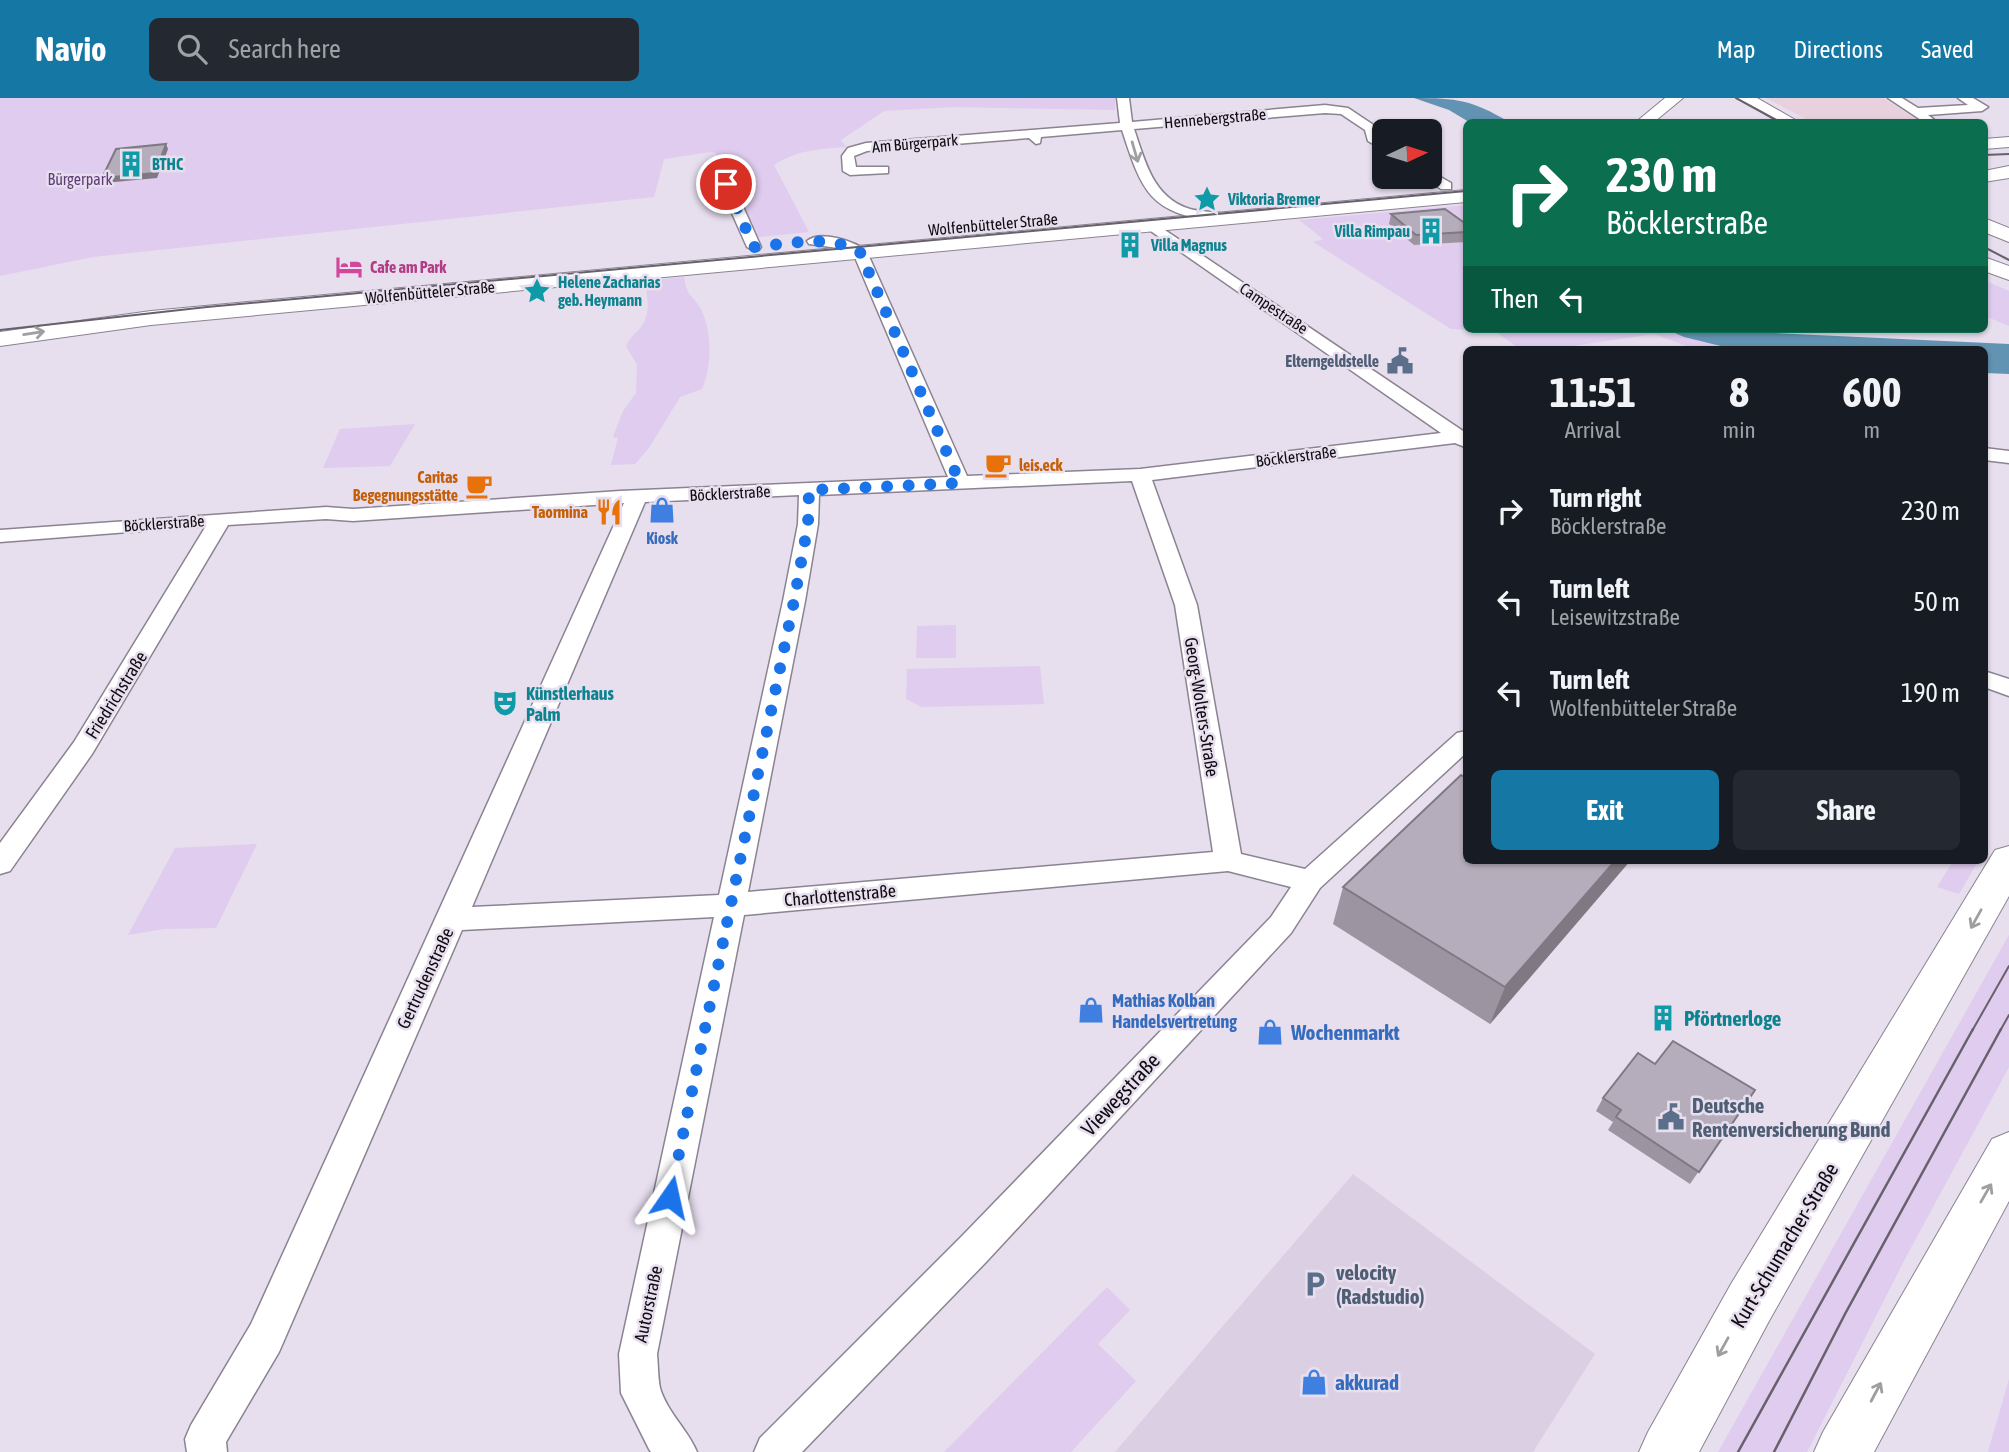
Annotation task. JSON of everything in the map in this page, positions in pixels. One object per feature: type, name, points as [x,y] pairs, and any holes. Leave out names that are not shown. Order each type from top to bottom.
[{"type":"main road","points":[[1648,119],[1675,98]]},
{"type":"main road","points":[[1745,98],[1785,119]]},
{"type":"main road","points":[[1988,144],[2009,142]]},
{"type":"main road","points":[[1988,176],[2009,172]]},
{"type":"main road","name":"Wolfenbütteler Straße","points":[[22,314],[1173,208],[1463,184]]},
{"type":"main road","name":"Wolfenbütteler Straße","points":[[0,339],[126,320],[1463,196]]},
{"type":"main road","points":[[1988,226],[2009,236]]},
{"type":"main road","points":[[1988,265],[2009,274]]},
{"type":"main road","name":"Kurt-Schumacher-Straße","points":[[1668,1452],[1724,1344],[1940,984],[2009,860]]},
{"type":"main road","points":[[1843,1452],[2009,1154]]},
{"type":"street","points":[[1123,98],[1122,111],[1145,181],[1173,208]]},
{"type":"street","points":[[1285,98],[1302,111]]},
{"type":"street","points":[[1894,98],[1928,119]]},
{"type":"street","points":[[1917,112],[1982,107],[1964,98]]},
{"type":"street","name":"Hennebergstraße","points":[[1128,126],[1302,111],[1343,111],[1371,129],[1372,138]]},
{"type":"street","name":"Am Bürgerpark","points":[[883,170],[850,171],[848,156],[852,151],[866,147],[1035,137],[1128,126]]},
{"type":"street","points":[[1442,183],[1446,186]]},
{"type":"street","points":[[726,184],[754,247]]},
{"type":"street","name":"Wolfenbütteler Straße","points":[[1173,208],[1190,215],[1218,217]]},
{"type":"street","name":"Campestraße","points":[[1150,224],[1463,437]]},
{"type":"street","name":"Wolfenbütteler Straße","points":[[814,241],[841,244],[860,252]]},
{"type":"street","points":[[860,252],[960,483]]},
{"type":"street","name":"Böcklerstraße","points":[[0,536],[326,513],[353,515],[637,498],[1140,475],[1463,438]]},
{"type":"street","points":[[1988,454],[2009,457]]},
{"type":"street","name":"Georg-Wolters-Straße","points":[[1140,475],[1186,605],[1228,861]]},
{"type":"street","name":"Autorstraße","points":[[677,1452],[663,1435],[641,1394],[638,1353],[802,561],[808,524],[809,490]]},
{"type":"street","name":"Gertrudenstraße","points":[[207,1452],[205,1439],[265,1338],[637,498]]},
{"type":"street","name":"Friedrichstraße","points":[[0,864],[89,738],[221,519]]},
{"type":"street","points":[[1988,680],[2009,688]]},
{"type":"street","name":"Viewegstraße","points":[[774,1452],[983,1240],[1281,925],[1310,881],[1463,742]]},
{"type":"street","points":[[1228,861],[1310,881]]},
{"type":"street","name":"Charlottenstraße","points":[[452,919],[730,905],[1228,861]]},
{"type":"shaded area","points":[[1766,98],[1883,98],[1916,119],[1806,119]]},
{"type":"shaded area","points":[[1353,1174],[1595,1354],[1533,1452],[1115,1452]]},
{"type":"green space","name":"Bürgerpark","points":[[0,98],[1115,98],[1115,110],[954,107],[884,111],[841,140],[846,147],[800,153],[774,165],[809,232],[750,238],[726,184],[716,153],[711,152],[664,159],[654,197],[93,257],[0,276]]},
{"type":"green space","points":[[1463,205],[1463,330],[1451,329],[1313,242],[1323,239],[1299,220]]},
{"type":"green space","points":[[684,277],[688,291],[704,315],[709,336],[708,370],[702,389],[680,397],[649,448],[635,464],[611,465],[618,438],[613,437],[623,411],[636,393],[637,365],[626,346],[646,316],[644,281]]},
{"type":"green space","points":[[1988,282],[2009,291],[2009,326],[1988,317]]},
{"type":"green space","points":[[1498,333],[1679,333],[1722,346],[1686,346],[1654,334],[1573,346],[1516,346]]},
{"type":"green space","points":[[415,424],[390,466],[323,468],[340,429]]},
{"type":"green space","points":[[956,625],[956,658],[916,658],[917,626]]},
{"type":"green space","points":[[1040,666],[1044,704],[922,707],[906,699],[907,669]]},
{"type":"green space","points":[[257,844],[216,928],[164,929],[128,935],[175,848]]},
{"type":"green space","points":[[1951,864],[1976,864],[1959,894],[1937,887]]},
{"type":"green space","points":[[2009,935],[2009,1067],[1907,1255],[1807,1452],[1718,1452]]},
{"type":"green space","points":[[1107,1287],[1130,1310],[1098,1344],[1136,1381],[1071,1452],[944,1452]]},
{"type":"green space","points":[[2009,1379],[2009,1452],[1988,1452]]},
{"type":"water","points":[[1414,98],[1464,102],[1503,119],[1464,119],[1449,110]]},
{"type":"water","points":[[1675,333],[1774,333],[2009,344],[2009,374],[1988,373],[1988,346],[1721,346]]},
{"type":"building","name":"BTHC","points":[[166,144],[155,173],[102,178],[116,149]]},
{"type":"building","points":[[1445,209],[1463,222],[1463,232],[1416,235],[1391,214]]},
{"type":"building","points":[[1461,775],[1463,864],[1612,864],[1505,987],[1343,887]]},
{"type":"building","name":"Deutsche Rentenversicherung Bund","points":[[1673,1041],[1755,1090],[1699,1172],[1616,1117],[1621,1110],[1603,1098],[1638,1053],[1655,1064]]},
{"type":"tram line","points":[[1736,98],[1774,119]]},
{"type":"tram line","points":[[1988,155],[2009,154]]},
{"type":"tram line","points":[[0,330],[207,307],[1463,191]]},
{"type":"tram line","points":[[1988,249],[2009,260]]},
{"type":"tram line","points":[[1972,1031],[2009,966]]},
{"type":"tram line","points":[[2000,1031],[2009,1015]]},
{"type":"tram line","points":[[1738,1452],[1973,1029]]},
{"type":"tram line","points":[[1774,1452],[1845,1314],[2001,1029]]},
{"type":"place","name":"BTHC","points":[[131,164]]},
{"type":"place","name":"Viktoria Bremer","points":[[1207,199]]},
{"type":"place","name":"Villa Rimpau","points":[[1431,231]]},
{"type":"place","name":"Villa Magnus","points":[[1130,245]]},
{"type":"place","name":"Cafe am Park","points":[[349,267]]},
{"type":"place","name":"Helene Zacharias geb. Heymann","points":[[537,291]]},
{"type":"place","name":"Elterngeldstelle","points":[[1400,361]]},
{"type":"place","name":"leis.eck","points":[[998,465]]},
{"type":"place","name":"Caritas Begegnungsstätte","points":[[479,486]]},
{"type":"place","name":"Kiosk","points":[[662,510]]},
{"type":"place","name":"Taormina","points":[[609,512]]},
{"type":"place","name":"Künstlerhaus Palm","points":[[505,703]]},
{"type":"place","name":"Mathias Kolban Handelsvertretung","points":[[1091,1010]]},
{"type":"place","name":"Pförtnerloge","points":[[1663,1018]]},
{"type":"place","name":"Wochenmarkt","points":[[1270,1032]]},
{"type":"place","name":"Deutsche Rentenversicherung Bund","points":[[1671,1117]]},
{"type":"place","name":"velocity (Radstudio)","points":[[1315,1284]]},
{"type":"place","name":"akkurad","points":[[1314,1382]]},
{"type":"route","points":[[670,1197],[726,919],[783,659],[808,524],[809,490],[960,483],[860,252],[841,244],[814,241],[754,247],[726,184]]}]
